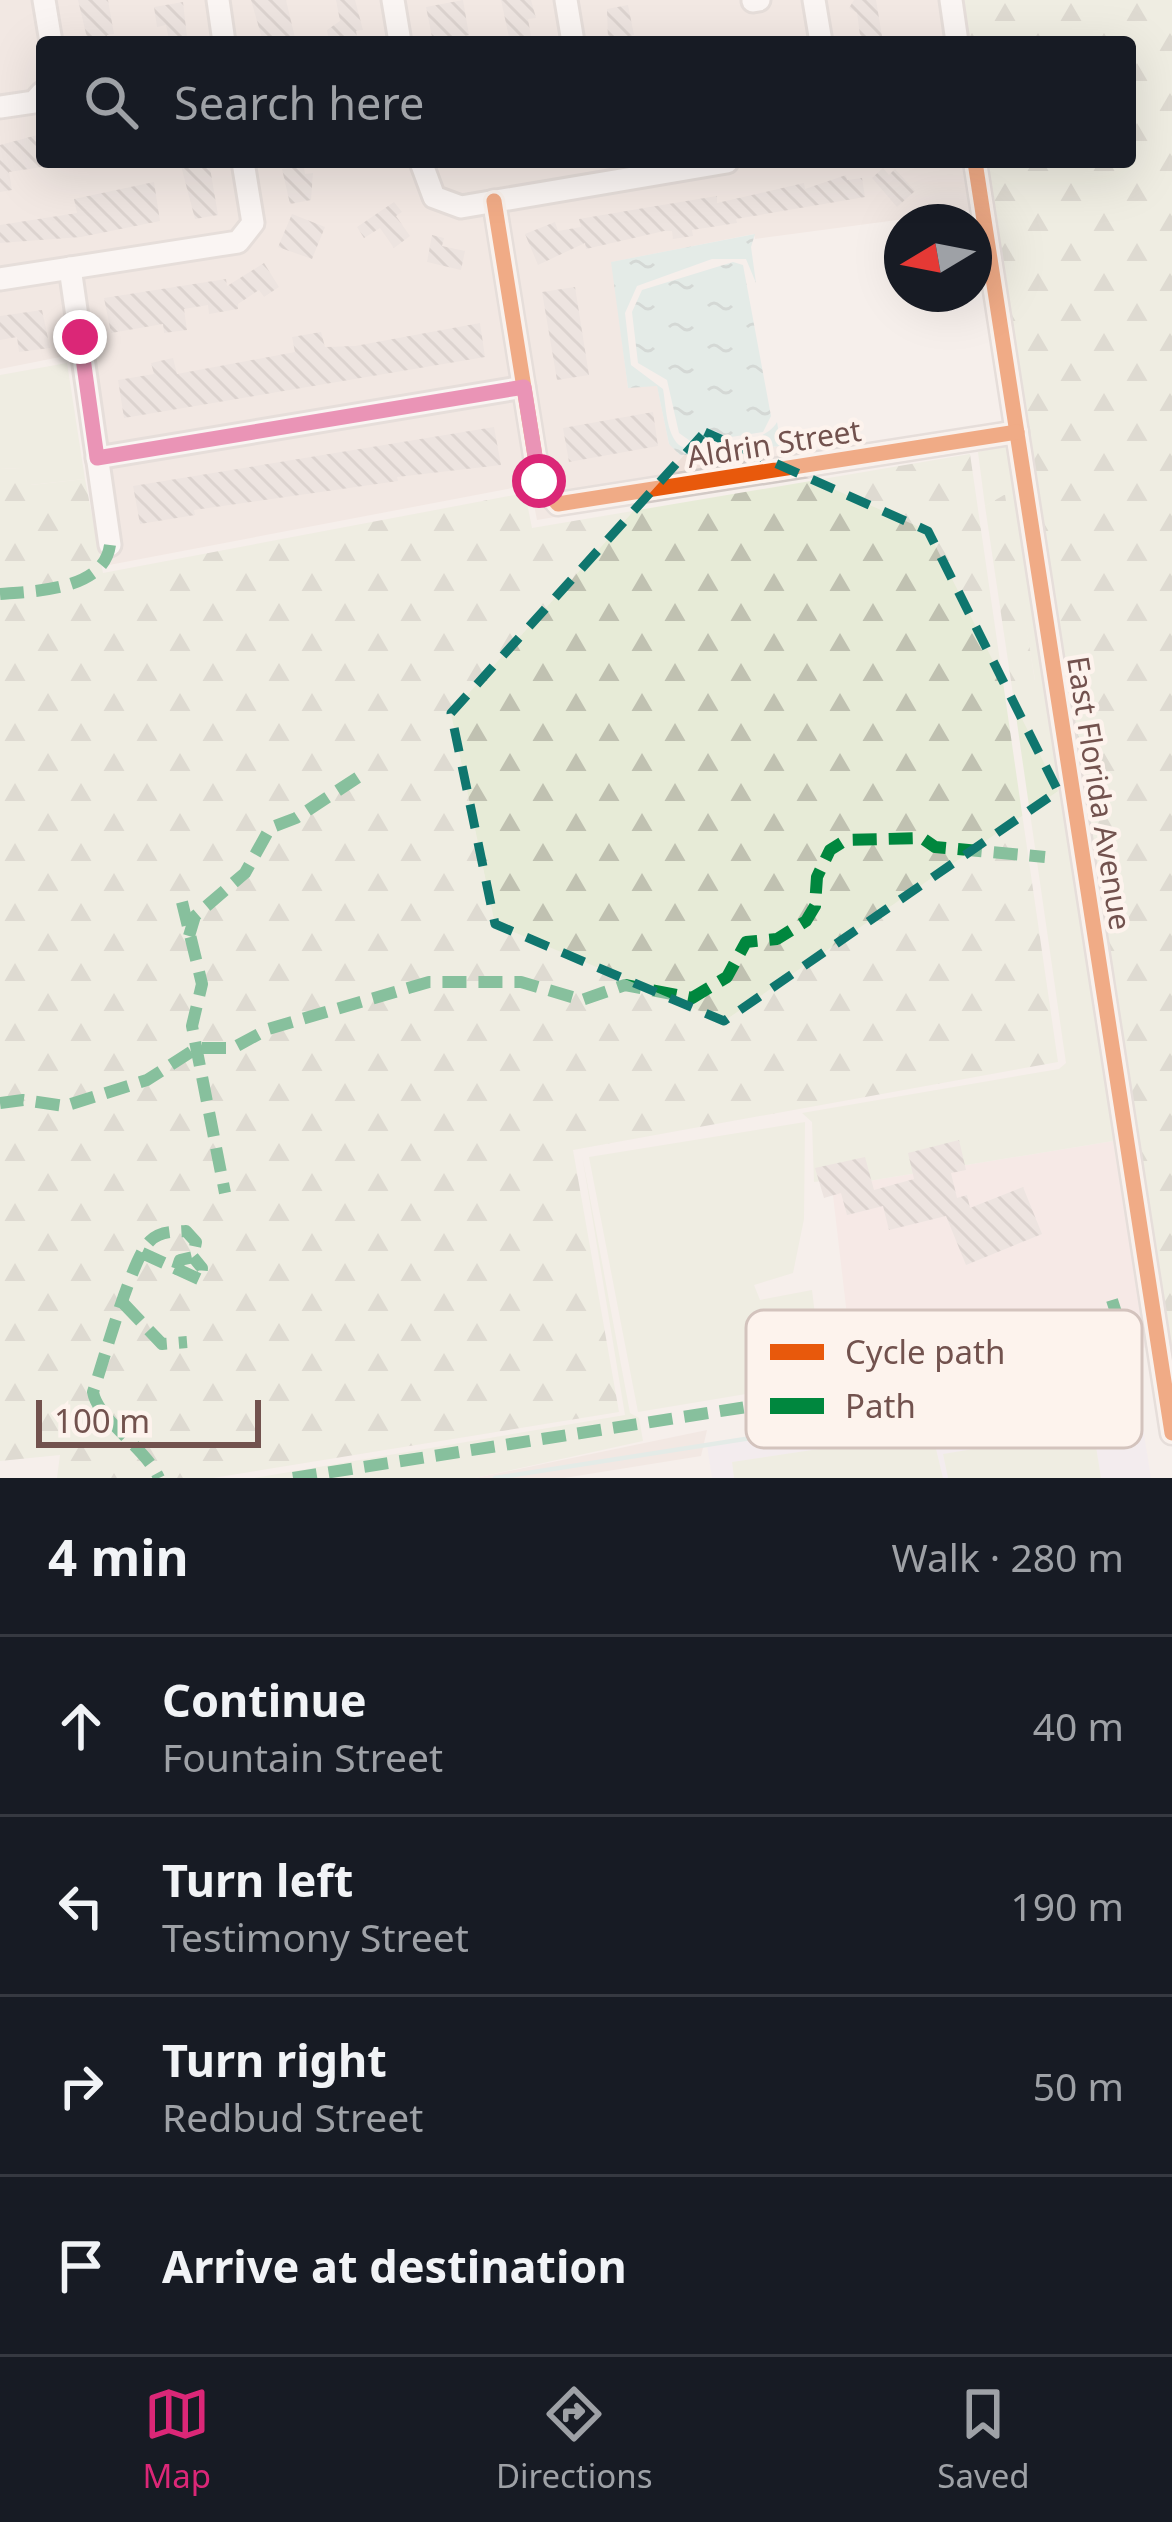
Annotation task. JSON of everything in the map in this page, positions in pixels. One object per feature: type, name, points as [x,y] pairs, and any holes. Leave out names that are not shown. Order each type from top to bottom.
[{"type":"street","points":[[44,0],[50,36]]},
{"type":"street","points":[[218,0],[223,36]]},
{"type":"street","points":[[393,0],[399,36]]},
{"type":"street","points":[[566,0],[572,36]]},
{"type":"street","points":[[814,0],[820,36]]},
{"type":"street","points":[[951,0],[956,36]]},
{"type":"street","points":[[0,107],[36,98]]},
{"type":"street","points":[[0,279],[238,242],[253,223],[244,168]]},
{"type":"street","points":[[423,168],[434,197],[452,207],[494,201],[597,173],[656,168]]},
{"type":"street","name":"East Florida Avenue","points":[[976,168],[1172,1433]]},
{"type":"street","points":[[97,458],[524,387],[494,201]]},
{"type":"street","points":[[70,268],[110,544]]},
{"type":"street","name":"Aldrin Street","points":[[524,387],[544,492],[558,504],[1017,432]]},
{"type":"highlighted area","points":[[705,432],[928,531],[1058,791],[724,1021],[495,924],[451,713]]},
{"type":"shaded area","points":[[0,0],[942,0],[947,36],[36,36],[36,168],[966,168],[971,204],[884,204],[884,222],[755,239],[754,234],[612,262],[628,388],[657,385],[669,444],[689,456],[781,446],[794,477],[537,520],[531,490],[523,486],[109,565],[74,361],[65,356],[0,369]]},
{"type":"shaded area","points":[[1113,1141],[1142,1310],[846,1310],[832,1187]]},
{"type":"shaded area","points":[[1142,1312],[1148,1347],[1142,1348]]},
{"type":"shaded area","points":[[1142,1422],[1151,1478],[712,1478],[707,1445],[746,1439],[746,1448],[1142,1448]]},
{"type":"shaded area","points":[[707,1430],[701,1456],[564,1478],[475,1478]]},
{"type":"green space","points":[[951,0],[1172,0],[1172,1372],[992,266],[992,204],[982,204],[976,168],[1136,168],[1136,36],[956,36]]},
{"type":"green space","points":[[67,363],[85,479],[30,485],[21,469],[0,468],[0,375]]},
{"type":"green space","points":[[1010,445],[1148,1347],[1113,1141],[832,1187],[831,1180],[814,1182],[812,1122],[802,1113],[1059,1069],[1066,1063],[1011,681],[1035,680],[1003,496],[985,506],[978,452]]},
{"type":"green space","points":[[970,454],[1058,1062],[573,1150],[619,1412],[213,1478],[57,1478],[60,1455],[0,1461],[0,468],[22,469],[31,485],[85,479],[103,573],[525,493],[532,528]]},
{"type":"green space","points":[[1005,495],[1035,681],[1011,681],[985,506]]},
{"type":"green space","points":[[805,1122],[804,1219],[793,1273],[754,1285],[760,1300],[812,1290],[814,1310],[746,1310],[746,1394],[638,1412],[589,1157]]},
{"type":"green space","points":[[582,1155],[630,1413],[639,1418],[643,1441],[475,1478],[254,1478],[625,1415]]},
{"type":"green space","points":[[825,1448],[936,1448],[943,1478],[734,1478],[732,1462]]},
{"type":"green space","points":[[979,1448],[1096,1448],[1101,1478],[948,1478],[943,1454]]},
{"type":"water","points":[[755,234],[751,247],[756,283],[746,259],[712,259],[637,286],[625,313],[631,365],[663,389],[669,427],[679,445],[701,450],[731,446],[760,436],[777,422],[781,446],[680,455],[669,444],[657,386],[628,388],[611,262]]},
{"type":"water","points":[[733,262],[743,265],[771,416],[763,432],[693,443],[679,433],[667,380],[638,363],[632,312],[642,290]]},
{"type":"building","points":[[78,0],[108,0],[114,34],[87,36]]},
{"type":"building","points":[[251,0],[286,0],[295,36],[261,36]]},
{"type":"building","points":[[336,0],[355,0],[363,30],[356,31],[357,36],[328,36],[327,30],[340,21]]},
{"type":"building","points":[[463,0],[469,35],[432,36],[426,7]]},
{"type":"building","points":[[501,0],[531,0],[536,18],[528,19],[531,36],[509,36]]},
{"type":"building","points":[[854,0],[876,0],[882,36],[860,36],[857,13],[849,8]]},
{"type":"building","points":[[183,2],[187,36],[168,36],[166,25],[157,27],[154,7]]},
{"type":"building","points":[[628,5],[634,35],[608,36],[607,9]]},
{"type":"building","points":[[36,135],[36,168],[9,172],[12,190],[0,192],[0,145]]},
{"type":"building","points":[[182,168],[210,168],[218,215],[195,219]]},
{"type":"building","points":[[304,168],[305,174],[313,173],[311,200],[290,204],[282,169]]},
{"type":"building","points":[[883,168],[889,175],[895,169],[915,191],[894,204],[872,178]]},
{"type":"building","points":[[846,175],[847,180],[862,178],[865,197],[736,219],[737,223],[692,230],[693,236],[673,239],[672,231],[664,231],[586,249],[585,243],[538,265],[525,234],[555,222],[558,231],[581,227],[579,219],[717,196],[717,203],[804,183],[805,189]]},
{"type":"building","points":[[154,182],[160,221],[81,237],[0,243],[0,225],[77,213],[74,199]]},
{"type":"building","points":[[394,202],[402,212],[396,216],[410,236],[394,248],[380,228],[364,238],[357,227]]},
{"type":"building","points":[[292,214],[325,227],[312,259],[278,247]]},
{"type":"building","points":[[432,235],[444,238],[442,246],[465,251],[461,270],[427,262]]},
{"type":"building","points":[[264,263],[279,287],[264,297],[259,290],[238,304],[238,309],[209,314],[208,305],[184,309],[187,330],[164,333],[163,324],[111,333],[104,298],[226,279],[227,286]]},
{"type":"building","points":[[575,287],[589,375],[557,380],[542,292]]},
{"type":"building","points":[[42,310],[50,348],[19,352],[17,337],[0,340],[0,316]]},
{"type":"building","points":[[480,323],[485,357],[124,418],[118,380],[154,374],[151,363],[173,358],[177,374],[295,352],[292,337],[321,332],[325,347],[355,346]]},
{"type":"building","points":[[653,412],[658,446],[569,462],[563,428]]},
{"type":"building","points":[[494,427],[501,465],[194,510],[195,515],[140,524],[133,486]]},
{"type":"building","points":[[959,1140],[966,1170],[951,1173],[957,1198],[967,1195],[970,1208],[1023,1187],[1042,1234],[966,1265],[946,1216],[889,1230],[883,1206],[847,1215],[841,1193],[824,1198],[815,1168],[865,1157],[874,1190],[914,1179],[908,1153]]},
{"type":"waterway","points":[[495,1478],[746,1439]]},
{"type":"marked path","points":[[0,594],[49,589],[82,579],[105,560],[110,545]]},
{"type":"marked path","points":[[189,936],[195,916],[245,873],[270,828],[296,818],[366,772]]},
{"type":"marked path","points":[[0,1103],[23,1100],[65,1106],[147,1080],[197,1048],[233,1048],[268,1029],[429,982],[521,982],[582,1000],[625,985],[692,998],[727,977],[746,942],[777,939],[806,921],[815,906],[817,877],[830,850],[846,840],[922,838],[935,847],[1045,857]]},
{"type":"marked path","points":[[182,902],[202,984],[192,1026],[225,1193]]},
{"type":"marked path","points":[[142,1253],[177,1269],[180,1260],[193,1257],[196,1242],[186,1231],[166,1233],[143,1251],[127,1288],[93,1392],[103,1413],[159,1478]]},
{"type":"marked path","points":[[177,1269],[201,1280],[202,1268],[193,1257]]},
{"type":"marked path","points":[[1112,1300],[1115,1310]]},
{"type":"marked path","points":[[124,1304],[162,1344],[187,1342]]},
{"type":"marked path","points":[[293,1478],[746,1407]]},
{"type":"cycle path","points":[[976,168],[1172,1433]]},
{"type":"cycle path","points":[[494,201],[539,481],[558,504],[1017,432]]},
{"type":"route","points":[[80,337],[97,458],[524,387],[539,481]]}]
